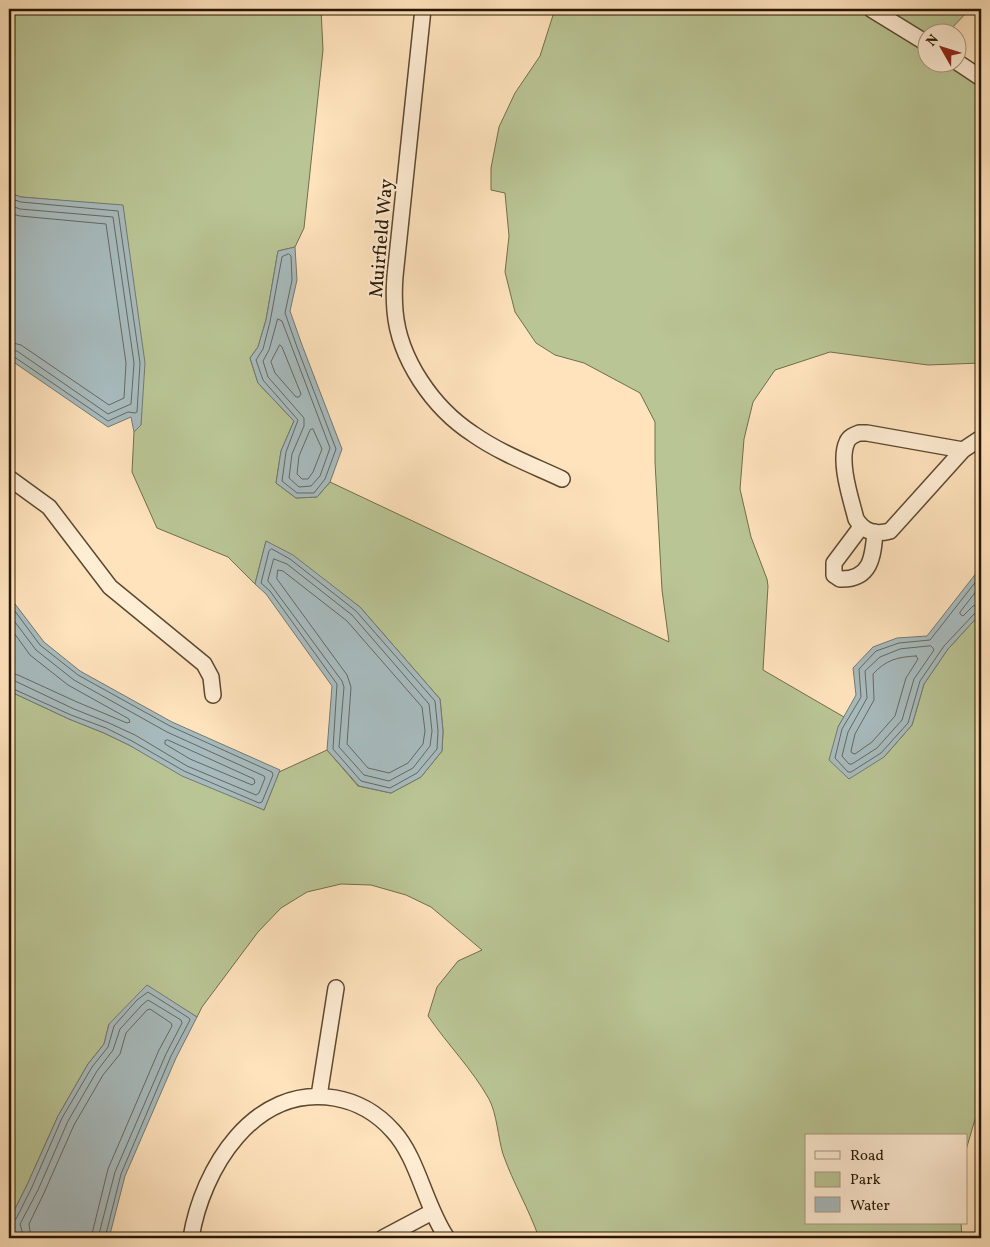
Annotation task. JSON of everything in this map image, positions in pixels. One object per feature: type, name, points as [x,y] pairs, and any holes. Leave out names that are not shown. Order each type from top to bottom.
[{"type":"street","name":"Muirfield Way","points":[[422,9],[395,276],[395,312],[402,342],[411,364],[422,382],[436,401],[460,425],[488,443],[562,479]]},
{"type":"street","points":[[871,9],[918,38]]},
{"type":"street","points":[[968,69],[981,78]]},
{"type":"street","points":[[963,450],[867,432],[852,436],[847,442],[843,461],[856,519],[868,530],[880,533],[890,531],[963,450],[981,438]]},
{"type":"street","points":[[9,478],[48,507],[110,587],[204,664],[211,677],[213,695]]},
{"type":"street","points":[[319,1096],[336,988]]},
{"type":"street","points":[[191,1238],[200,1203],[210,1177],[226,1151],[243,1130],[260,1115],[280,1103],[307,1096],[348,1101],[361,1106],[381,1119],[392,1130],[405,1146],[432,1212],[447,1238]]},
{"type":"street","points":[[382,1238],[432,1212]]},
{"type":"green space","points":[[9,9],[321,9],[323,50],[304,228],[295,247],[278,251],[266,320],[258,347],[250,358],[258,383],[294,421],[281,451],[276,483],[296,498],[317,497],[330,482],[669,642],[662,590],[655,462],[655,422],[640,393],[584,363],[555,355],[536,343],[515,312],[505,272],[509,236],[505,193],[491,190],[491,168],[499,127],[515,93],[540,56],[555,9],[860,9],[918,45],[918,72],[961,72],[981,84],[981,363],[928,365],[830,352],[775,370],[753,402],[744,439],[740,489],[751,537],[768,586],[763,670],[844,717],[838,727],[884,757],[912,725],[924,684],[948,649],[981,613],[981,1099],[968,1143],[968,1134],[805,1134],[805,1224],[961,1224],[962,1238],[539,1238],[503,1154],[494,1112],[489,1099],[475,1077],[428,1016],[437,987],[458,961],[482,950],[431,907],[406,895],[371,885],[341,884],[307,892],[281,908],[258,932],[202,1007],[197,1017],[174,1003],[109,1024],[104,1044],[88,1064],[58,1116],[9,1221],[9,691],[104,733],[264,810],[279,772],[327,750],[358,786],[391,793],[421,777],[442,751],[443,731],[440,699],[360,607],[266,541],[255,584],[228,557],[157,528],[132,472],[134,432],[141,425],[123,206],[21,197],[9,193]]},
{"type":"green space","points":[[881,9],[970,9],[958,22],[918,22],[918,32]]},
{"type":"water","points":[[9,193],[21,197],[123,205],[145,363],[141,425],[134,432],[131,417],[108,427],[9,359]]},
{"type":"water","points":[[295,247],[297,280],[290,311],[342,449],[330,482],[317,497],[296,498],[276,483],[281,451],[294,421],[258,383],[250,358],[258,347],[266,320],[278,251]]},
{"type":"water","points":[[266,541],[293,555],[360,607],[440,699],[443,731],[442,751],[421,777],[391,793],[359,786],[327,750],[332,686],[266,594],[255,584]]},
{"type":"water","points":[[981,567],[981,613],[948,649],[924,684],[912,725],[884,757],[849,779],[829,760],[838,727],[856,695],[853,668],[873,647],[897,638],[927,636]]},
{"type":"water","points":[[9,596],[44,642],[80,671],[172,722],[280,770],[264,810],[182,776],[129,745],[9,691]]},
{"type":"water","points":[[147,985],[197,1017],[176,1058],[125,1176],[109,1238],[13,1238],[9,1221],[58,1116],[88,1064],[104,1044],[109,1024]]}]
